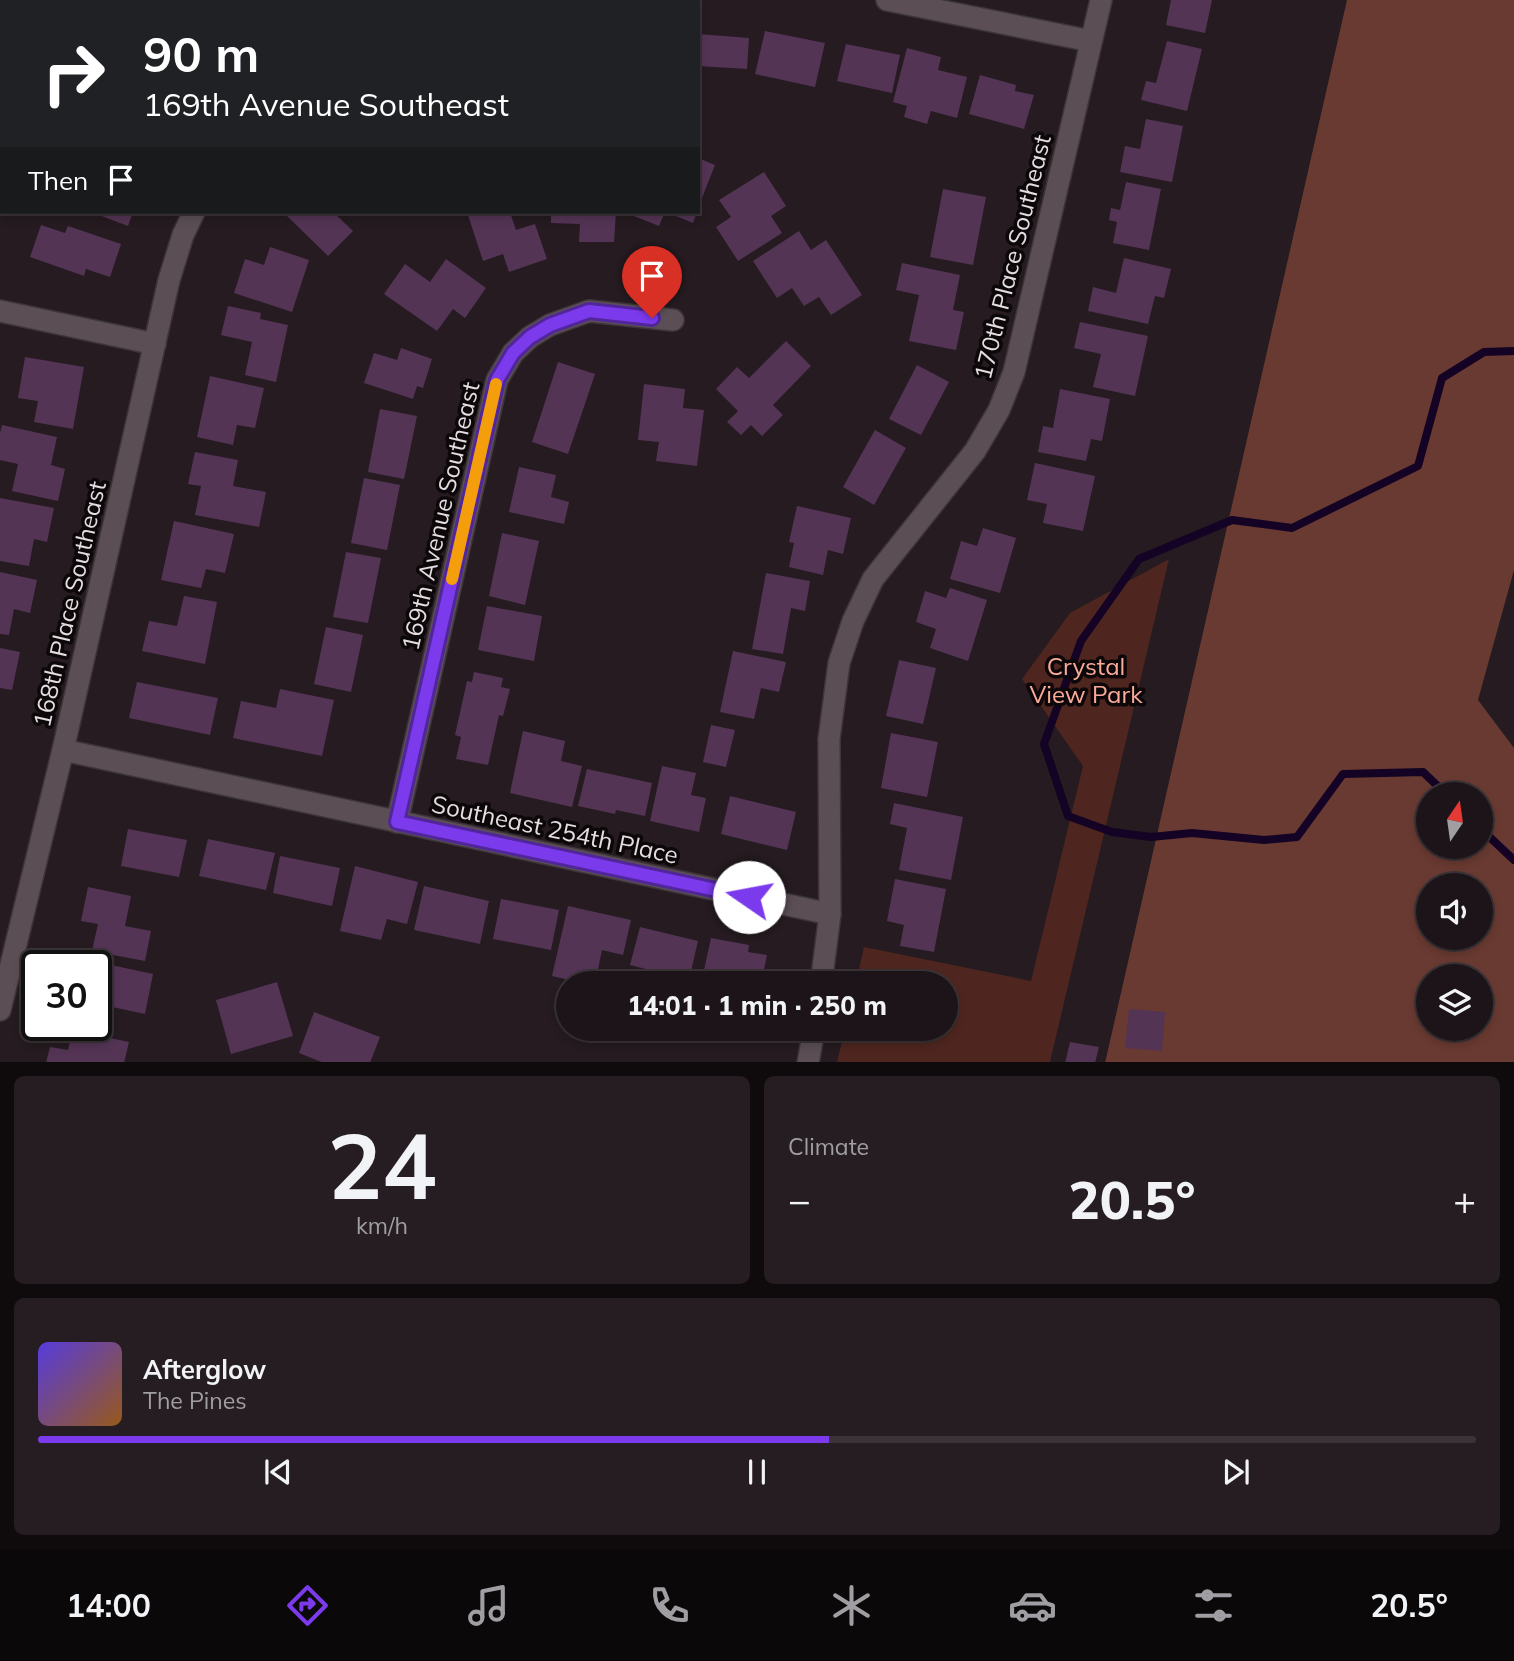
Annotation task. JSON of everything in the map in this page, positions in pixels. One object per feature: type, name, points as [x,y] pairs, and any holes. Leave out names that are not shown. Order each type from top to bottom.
[{"type":"street","points":[[887,0],[1091,41]]},
{"type":"street","name":"170th Place Southeast","points":[[823,971],[830,914],[829,739],[839,663],[853,621],[873,579],[975,451],[999,410],[1014,372],[1101,0]]},
{"type":"street","name":"168th Place Southeast","points":[[0,1010],[63,750],[169,280],[183,235],[193,214]]},
{"type":"street","points":[[0,311],[155,344]]},
{"type":"street","name":"169th Avenue Southeast","points":[[397,822],[497,380],[513,353],[530,337],[550,325],[589,311],[673,320]]},
{"type":"street","name":"Southeast 254th Place","points":[[63,750],[830,914]]},
{"type":"street","points":[[808,1062],[812,1041]]},
{"type":"green space","name":"Crystal View Park","points":[[1169,559],[1050,1062],[837,1062],[842,1041],[958,1041],[958,971],[859,971],[864,947],[1031,981],[1083,766],[1022,679],[1070,613]]},
{"type":"shaded area","points":[[1347,0],[1514,0],[1514,570],[1478,700],[1514,748],[1514,1062],[1105,1062]]},
{"type":"building","points":[[1171,0],[1212,0],[1205,33],[1166,25]]},
{"type":"building","points":[[765,31],[825,43],[815,87],[755,74]]},
{"type":"building","points":[[700,34],[749,38],[747,69],[700,66]]},
{"type":"building","points":[[1167,41],[1202,49],[1187,111],[1141,100],[1146,81],[1156,83]]},
{"type":"building","points":[[846,44],[900,55],[892,93],[837,81]]},
{"type":"building","points":[[907,48],[941,57],[938,70],[967,77],[957,118],[931,111],[927,124],[904,117],[907,106],[893,102]]},
{"type":"building","points":[[980,75],[1016,85],[1015,91],[1034,95],[1024,129],[969,114]]},
{"type":"building","points":[[1146,119],[1183,126],[1172,182],[1120,172],[1125,146],[1140,149]]},
{"type":"building","points":[[700,159],[715,165],[700,203]]},
{"type":"building","points":[[764,172],[786,206],[771,216],[782,233],[738,261],[716,227],[731,217],[719,200]]},
{"type":"building","points":[[1126,182],[1161,189],[1149,250],[1113,243],[1117,222],[1109,220],[1111,208],[1120,210]]},
{"type":"building","points":[[943,189],[986,197],[973,265],[930,257]]},
{"type":"building","points":[[96,214],[132,214],[128,226]]},
{"type":"building","points":[[285,214],[335,214],[353,231],[328,256]]},
{"type":"building","points":[[468,214],[511,214],[516,230],[535,224],[547,259],[509,272],[503,254],[483,261]]},
{"type":"building","points":[[551,214],[616,214],[614,242],[579,242],[580,224],[551,223]]},
{"type":"building","points":[[629,214],[664,214],[659,226]]},
{"type":"building","points":[[671,214],[696,214],[693,223]]},
{"type":"building","points":[[41,225],[65,233],[68,226],[121,244],[110,277],[86,269],[84,276],[30,257]]},
{"type":"building","points":[[799,231],[811,250],[826,240],[862,295],[831,315],[819,297],[804,306],[792,288],[777,298],[753,261]]},
{"type":"building","points":[[270,247],[309,260],[292,312],[234,293],[245,259],[264,265]]},
{"type":"building","points":[[1124,258],[1171,269],[1164,298],[1155,296],[1148,324],[1088,311],[1093,287],[1116,293]]},
{"type":"building","points":[[446,259],[486,288],[465,318],[453,309],[437,331],[384,294],[405,264],[430,282]]},
{"type":"building","points":[[902,263],[960,275],[953,310],[964,312],[956,350],[909,341],[919,295],[896,290]]},
{"type":"building","points":[[228,306],[261,313],[260,319],[288,325],[276,382],[245,375],[252,342],[221,335]]},
{"type":"building","points":[[1080,322],[1148,336],[1135,396],[1093,387],[1101,354],[1074,348]]},
{"type":"building","points":[[786,341],[811,366],[773,405],[783,415],[762,436],[751,425],[741,435],[727,422],[738,411],[716,389],[737,367],[749,378]]},
{"type":"building","points":[[401,348],[432,359],[423,388],[417,386],[413,399],[364,383],[374,353],[397,360]]},
{"type":"building","points":[[25,357],[84,367],[73,429],[34,422],[38,401],[18,398]]},
{"type":"building","points":[[558,362],[595,374],[568,454],[532,442]]},
{"type":"building","points":[[917,365],[949,382],[921,435],[889,419]]},
{"type":"building","points":[[210,376],[264,388],[255,428],[237,425],[233,445],[197,437]]},
{"type":"building","points":[[644,384],[685,389],[683,408],[704,410],[697,466],[656,461],[659,442],[638,440]]},
{"type":"building","points":[[1060,389],[1110,399],[1102,441],[1091,439],[1086,461],[1038,452],[1043,426],[1053,428]]},
{"type":"building","points":[[380,409],[417,416],[404,479],[368,472]]},
{"type":"building","points":[[2,425],[57,437],[51,465],[65,469],[58,501],[12,491],[18,464],[0,460]]},
{"type":"building","points":[[875,430],[906,448],[874,505],[843,487]]},
{"type":"building","points":[[195,452],[238,460],[233,486],[266,492],[259,527],[195,515],[201,486],[188,484]]},
{"type":"building","points":[[1035,463],[1095,476],[1083,531],[1043,523],[1047,504],[1027,500]]},
{"type":"building","points":[[519,467],[556,475],[551,497],[569,502],[564,524],[509,512]]},
{"type":"building","points":[[364,478],[400,485],[387,550],[351,543]]},
{"type":"building","points":[[0,498],[54,508],[47,542],[34,539],[29,566],[0,561]]},
{"type":"building","points":[[797,506],[851,518],[843,554],[828,550],[823,575],[789,567],[794,543],[789,542]]},
{"type":"building","points":[[174,521],[234,534],[225,573],[206,569],[201,588],[161,580]]},
{"type":"building","points":[[983,528],[1016,538],[1000,593],[950,579],[961,541],[977,546]]},
{"type":"building","points":[[502,533],[539,541],[525,605],[489,596]]},
{"type":"building","points":[[346,552],[381,558],[368,623],[333,617]]},
{"type":"building","points":[[0,572],[37,580],[30,613],[14,609],[9,635],[0,634]]},
{"type":"building","points":[[766,573],[810,581],[805,611],[791,608],[783,654],[752,649]]},
{"type":"building","points":[[950,588],[987,600],[968,661],[930,648],[936,629],[916,622],[925,591],[946,598]]},
{"type":"building","points":[[184,596],[217,602],[205,664],[142,651],[149,621],[177,626]]},
{"type":"building","points":[[487,606],[542,616],[534,661],[478,650]]},
{"type":"building","points":[[326,627],[363,635],[351,692],[314,684]]},
{"type":"building","points":[[0,648],[20,652],[12,690],[0,688]]},
{"type":"building","points":[[733,651],[786,662],[779,692],[761,688],[754,719],[720,712]]},
{"type":"building","points":[[899,660],[936,668],[923,724],[886,716]]},
{"type":"building","points":[[474,672],[503,678],[501,687],[510,689],[503,716],[499,715],[488,765],[456,759],[461,737],[455,735],[467,681],[472,682]]},
{"type":"building","points":[[137,682],[218,698],[210,735],[129,718]]},
{"type":"building","points":[[280,689],[334,700],[322,756],[233,738],[241,701],[276,708]]},
{"type":"building","points":[[711,725],[735,730],[726,767],[703,762]]},
{"type":"building","points":[[523,731],[565,741],[561,761],[582,766],[572,807],[510,793]]},
{"type":"building","points":[[891,733],[938,742],[927,797],[881,788]]},
{"type":"building","points":[[662,766],[696,773],[691,795],[706,798],[699,832],[650,821]]},
{"type":"building","points":[[587,769],[652,783],[645,816],[616,810],[615,814],[578,806]]},
{"type":"building","points":[[730,796],[796,812],[787,850],[721,834]]},
{"type":"building","points":[[894,803],[963,817],[951,880],[899,870],[907,828],[890,824]]},
{"type":"building","points":[[128,829],[187,840],[179,877],[121,866]]},
{"type":"building","points":[[208,839],[275,853],[266,890],[199,876]]},
{"type":"building","points":[[280,856],[340,868],[332,906],[273,893]]},
{"type":"building","points":[[355,866],[418,882],[407,924],[387,919],[381,940],[340,931]]},
{"type":"building","points":[[895,879],[946,889],[934,952],[900,946],[904,925],[887,921]]},
{"type":"building","points":[[424,886],[489,901],[480,944],[414,930]]},
{"type":"building","points":[[88,887],[131,896],[125,926],[151,931],[145,961],[112,955],[112,950],[92,950],[98,924],[81,921]]},
{"type":"building","points":[[501,899],[559,910],[551,950],[493,939]]},
{"type":"building","points":[[568,906],[631,920],[623,955],[602,950],[598,971],[556,971],[556,977],[552,976]]},
{"type":"building","points":[[640,927],[698,941],[691,971],[654,971],[630,965]]},
{"type":"building","points":[[711,938],[749,945],[748,952],[767,955],[764,971],[704,971]]},
{"type":"building","points":[[112,965],[153,974],[145,1014],[112,1007]]},
{"type":"building","points":[[277,982],[293,1036],[231,1054],[216,1000]]},
{"type":"building","points":[[1129,1009],[1165,1012],[1162,1051],[1125,1048]]},
{"type":"building","points":[[314,1012],[380,1037],[370,1062],[322,1062],[299,1053]]},
{"type":"building","points":[[112,1038],[129,1042],[124,1062],[46,1062],[50,1047],[68,1050],[70,1041],[112,1041]]},
{"type":"building","points":[[1070,1042],[1099,1047],[1095,1062],[1065,1062]]},
{"type":"waterway","points":[[1433,782],[1423,772],[1343,774],[1297,837],[1264,840],[1192,833],[1151,837],[1112,832],[1068,816],[1044,744],[1081,641],[1139,559],[1232,520],[1292,528],[1418,466],[1442,378],[1484,352],[1514,351]]},
{"type":"waterway","points":[[1493,840],[1514,860]]},
{"type":"slow traffic","points":[[452,579],[496,384]]},
{"type":"route","points":[[652,318],[589,311],[550,325],[530,337],[513,353],[497,380],[397,822],[749,897]]}]
